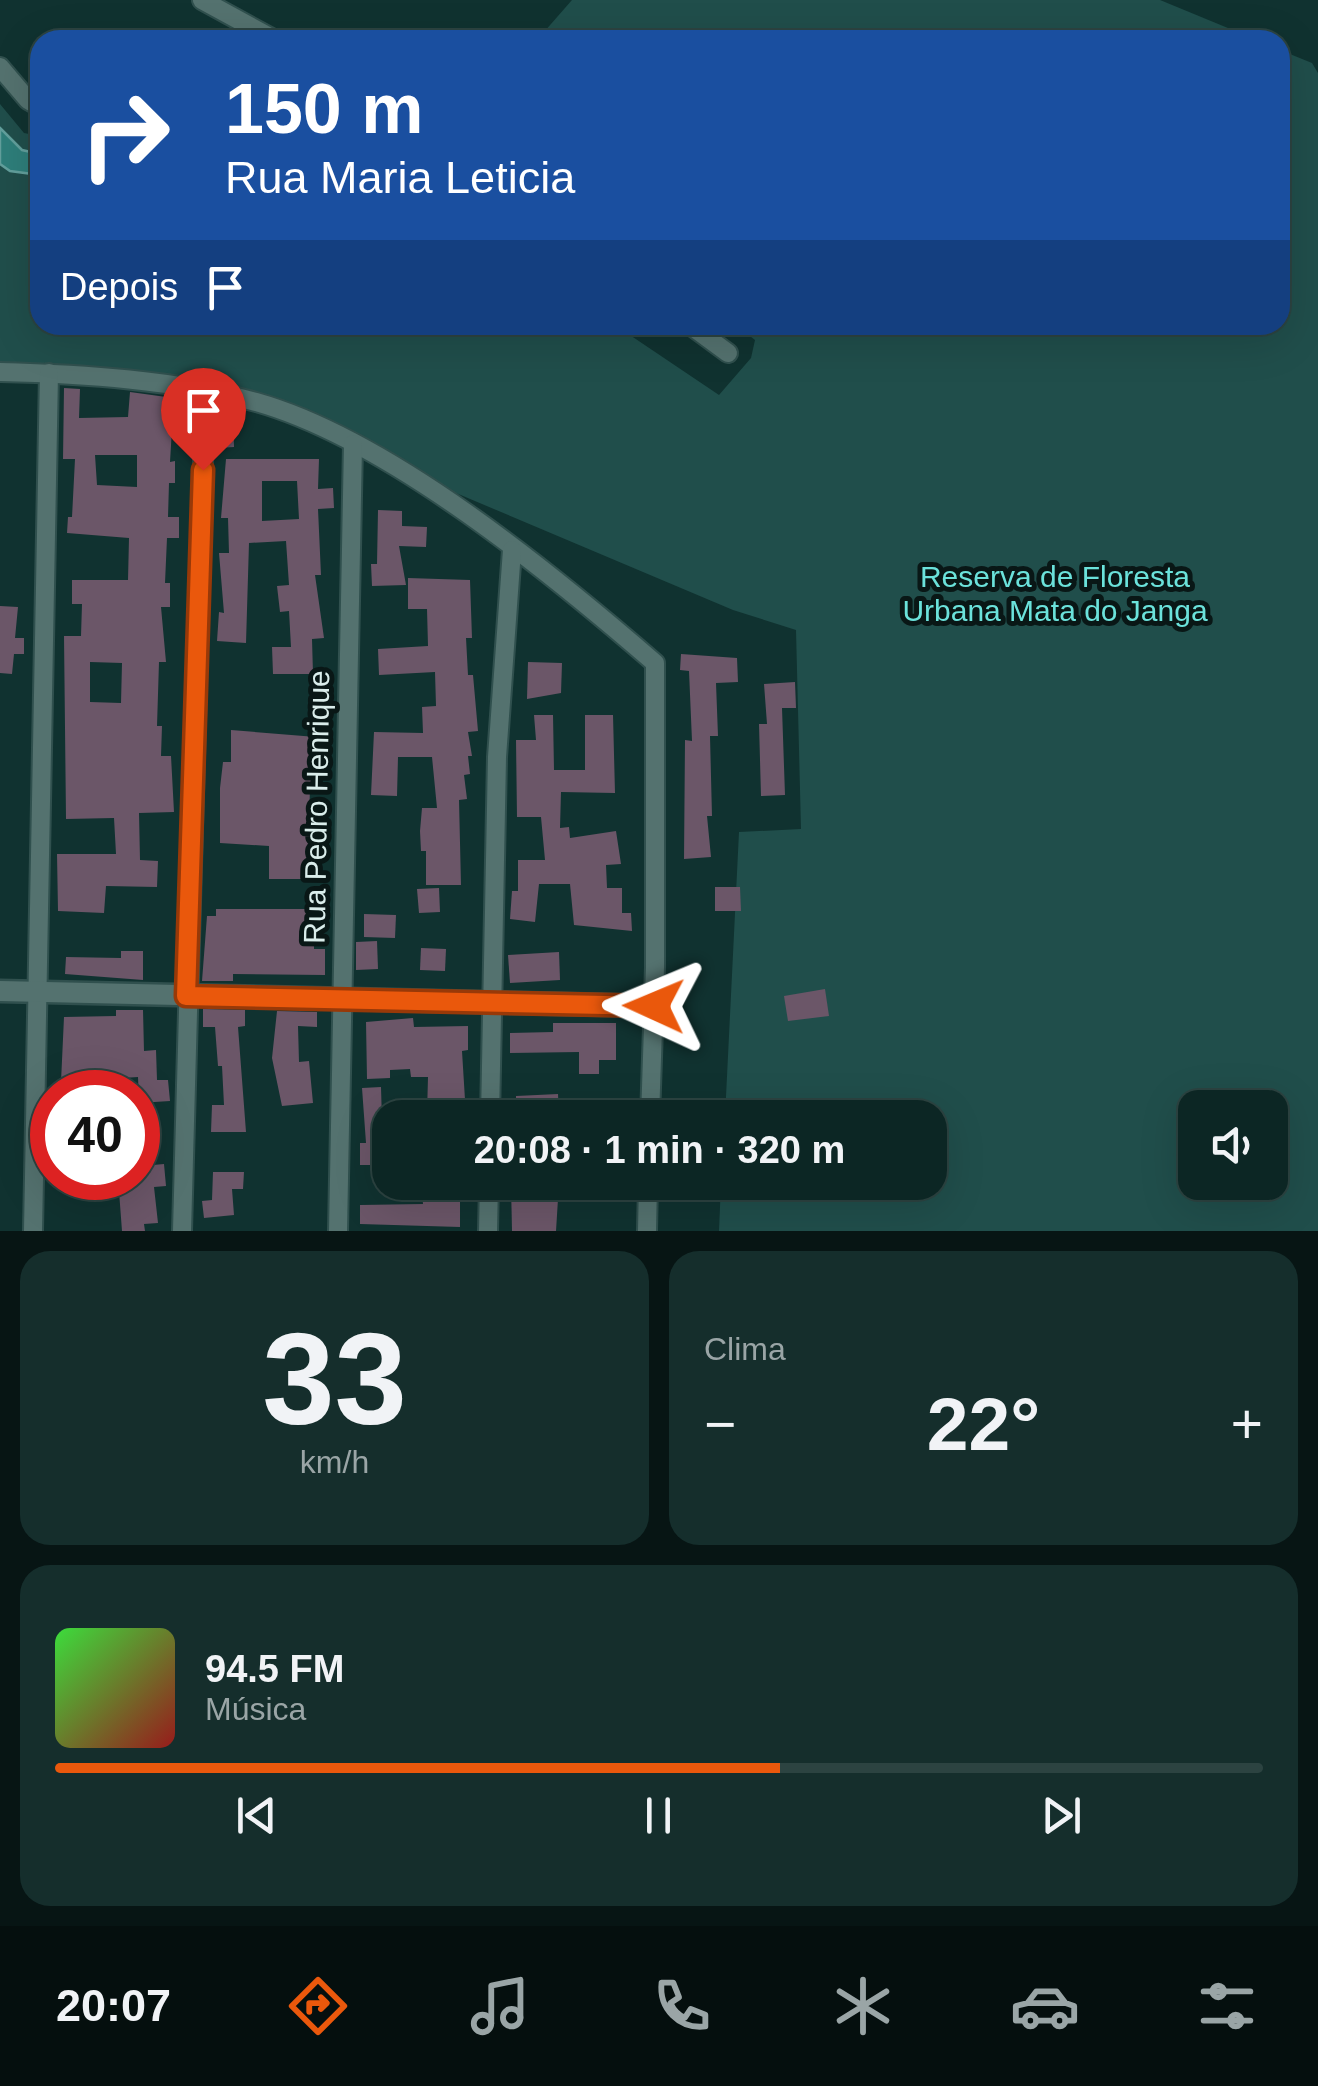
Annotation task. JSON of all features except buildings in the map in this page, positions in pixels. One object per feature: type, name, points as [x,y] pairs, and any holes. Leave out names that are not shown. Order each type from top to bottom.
[{"type":"street","points":[[202,0],[257,30]]},
{"type":"street","points":[[0,67],[30,101]]},
{"type":"street","points":[[704,335],[728,353]]},
{"type":"street","points":[[0,372],[49,373],[204,391],[258,403],[353,444],[430,488],[655,663],[651,1100]]},
{"type":"street","points":[[33,1231],[49,373]]},
{"type":"street","points":[[182,1231],[204,391]]},
{"type":"street","name":"Rua Pedro Henrique","points":[[338,1231],[353,444]]},
{"type":"street","points":[[490,1100],[496,757],[512,550]]},
{"type":"street","points":[[0,992],[654,1006]]},
{"type":"street","points":[[488,1231],[489,1200]]},
{"type":"street","points":[[646,1231],[647,1200]]},
{"type":"green space","points":[[572,0],[1160,0],[1233,30],[546,30]]},
{"type":"green space","name":"Reserva de Floresta Urbana Mata do Janga","points":[[1290,54],[1312,63],[1318,73],[1318,1231],[719,1231],[720,1200],[947,1200],[947,1100],[726,1100],[739,832],[801,829],[796,630],[733,610],[205,387],[0,362],[0,104],[24,133],[30,134],[30,335],[630,335],[719,395],[751,358],[755,340],[749,335],[1290,335]]},
{"type":"shaded area","points":[[0,128],[22,150],[30,152],[30,174],[10,171],[0,164]]},
{"type":"route","points":[[203,470],[186,996],[654,1006]]}]
